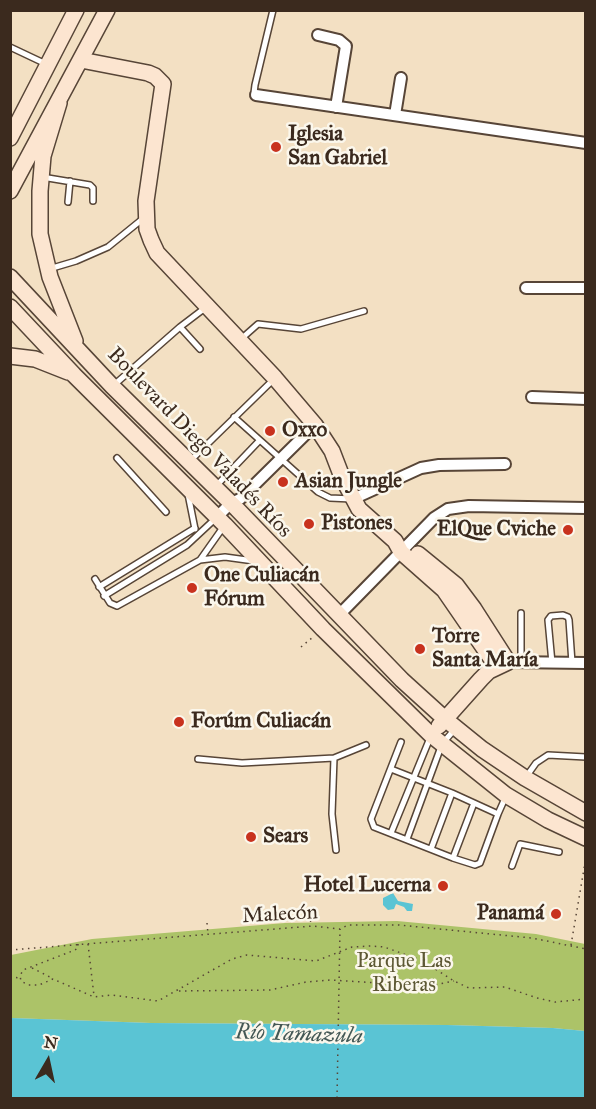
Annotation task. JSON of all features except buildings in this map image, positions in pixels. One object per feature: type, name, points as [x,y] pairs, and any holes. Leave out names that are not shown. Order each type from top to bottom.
[{"type":"main road","points":[[10,138],[15,119],[76,10]]},
{"type":"main road","points":[[10,191],[106,10]]},
{"type":"main road","points":[[81,60],[148,73],[163,84],[148,183],[146,216],[151,240],[157,253],[275,378],[315,425],[332,452],[352,499],[367,517],[401,546],[509,664],[481,679],[437,740]]},
{"type":"main road","points":[[58,103],[43,156],[40,234],[48,270],[79,349]]},
{"type":"main road","name":"Boulevard Diego Valadés Ríos","points":[[10,277],[112,386],[214,487],[236,503],[402,680],[450,724],[482,749],[525,778],[585,813]]},
{"type":"main road","name":"Boulevard Diego Valadés Ríos","points":[[10,307],[74,375],[221,521],[383,690],[437,740],[506,795],[538,815],[585,838]]},
{"type":"main road","points":[[10,356],[35,359],[74,375]]},
{"type":"street","points":[[318,35],[339,40],[346,46],[336,107]]},
{"type":"street","points":[[395,115],[401,78]]},
{"type":"street","points":[[256,95],[585,143]]},
{"type":"street","points":[[526,288],[585,288]]},
{"type":"street","points":[[532,397],[585,399]]},
{"type":"street","points":[[221,521],[236,503],[315,425]]},
{"type":"street","points":[[352,499],[421,468],[439,465],[505,464]]},
{"type":"street","points":[[339,615],[401,546],[441,512],[456,506],[585,508]]},
{"type":"street","points":[[509,664],[585,663]]},
{"type":"lane","points":[[256,95],[255,85],[273,10]]},
{"type":"lane","points":[[10,47],[47,65]]},
{"type":"lane","points":[[41,176],[92,186],[93,201]]},
{"type":"lane","points":[[68,202],[70,181]]},
{"type":"lane","points":[[48,270],[108,247],[146,216]]},
{"type":"lane","points":[[112,386],[206,306]]},
{"type":"lane","points":[[240,340],[258,324],[301,328],[364,311]]},
{"type":"lane","points":[[180,327],[200,350]]},
{"type":"lane","points":[[189,462],[275,378]]},
{"type":"lane","points":[[234,417],[323,496],[352,499]]},
{"type":"lane","points":[[214,487],[259,441]]},
{"type":"lane","points":[[117,458],[166,512]]},
{"type":"lane","points":[[186,487],[196,538]]},
{"type":"lane","points":[[104,596],[221,521]]},
{"type":"lane","points":[[200,560],[221,521]]},
{"type":"lane","points":[[99,587],[195,528]]},
{"type":"lane","points":[[149,556],[154,565]]},
{"type":"lane","points":[[95,579],[104,596],[117,606],[200,560],[232,557],[260,562]]},
{"type":"lane","points":[[509,664],[521,613]]},
{"type":"lane","points":[[552,663],[548,620],[551,615],[568,617],[572,663]]},
{"type":"lane","points":[[391,833],[414,778],[437,740]]},
{"type":"lane","points":[[407,839],[427,783],[437,740]]},
{"type":"lane","points":[[401,742],[371,819],[374,827],[475,865],[480,863],[506,795]]},
{"type":"lane","points":[[198,759],[242,763],[334,758],[366,745]]},
{"type":"lane","points":[[525,778],[536,763],[548,754],[585,757]]},
{"type":"lane","points":[[334,758],[332,814],[336,850]]},
{"type":"lane","points":[[391,769],[498,814]]},
{"type":"lane","points":[[431,849],[452,793]]},
{"type":"lane","points":[[453,858],[474,803]]},
{"type":"lane","points":[[512,866],[520,844],[559,852]]},
{"type":"path","points":[[570,946],[585,856]]},
{"type":"path","points":[[306,909],[313,926]]},
{"type":"path","points":[[207,923],[208,934]]},
{"type":"path","name":"Malecón","points":[[10,950],[313,926],[340,928],[348,925],[399,925],[532,938],[585,949]]},
{"type":"path","points":[[337,1098],[340,928]]},
{"type":"path","points":[[88,943],[94,997]]},
{"type":"path","points":[[53,979],[39,985],[28,985],[21,981],[23,970],[75,950],[78,944]]},
{"type":"path","points":[[31,967],[94,997],[120,996],[158,1001],[232,959],[248,955],[316,961],[352,947],[371,945],[384,947],[421,960],[469,988],[505,987],[555,1002],[585,999]]},
{"type":"path","points":[[10,977],[21,978]]},
{"type":"path","points":[[178,991],[270,990],[330,980],[430,986],[454,981]]},
{"type":"green space","name":"Parque Las Riberas","points":[[397,921],[536,934],[585,944],[585,1031],[447,1025],[151,1023],[11,1018],[11,955],[92,939],[285,923]]},
{"type":"water","points":[[393,893],[398,901],[413,904],[412,911],[407,911],[396,904],[394,909],[388,910],[383,905],[383,898]]},
{"type":"water","name":"Río Tamazula","points":[[11,1018],[151,1023],[447,1025],[585,1031],[585,1098],[11,1098]]},
{"type":"place","name":"Iglesia San Gabriel","points":[[276,147]]},
{"type":"place","name":"Oxxo","points":[[270,431]]},
{"type":"place","name":"Asian Jungle","points":[[283,482]]},
{"type":"place","name":"Pistones","points":[[309,524]]},
{"type":"place","name":"ElQue Cviche","points":[[568,530]]},
{"type":"place","name":"One Culiacán Fórum","points":[[192,588]]},
{"type":"place","name":"Torre Santa María","points":[[420,649]]},
{"type":"place","name":"Forúm Culiacán","points":[[179,722]]},
{"type":"place","name":"Sears","points":[[251,837]]},
{"type":"place","name":"Hotel Lucerna","points":[[443,886]]},
{"type":"place","name":"Panamá","points":[[556,914]]}]
